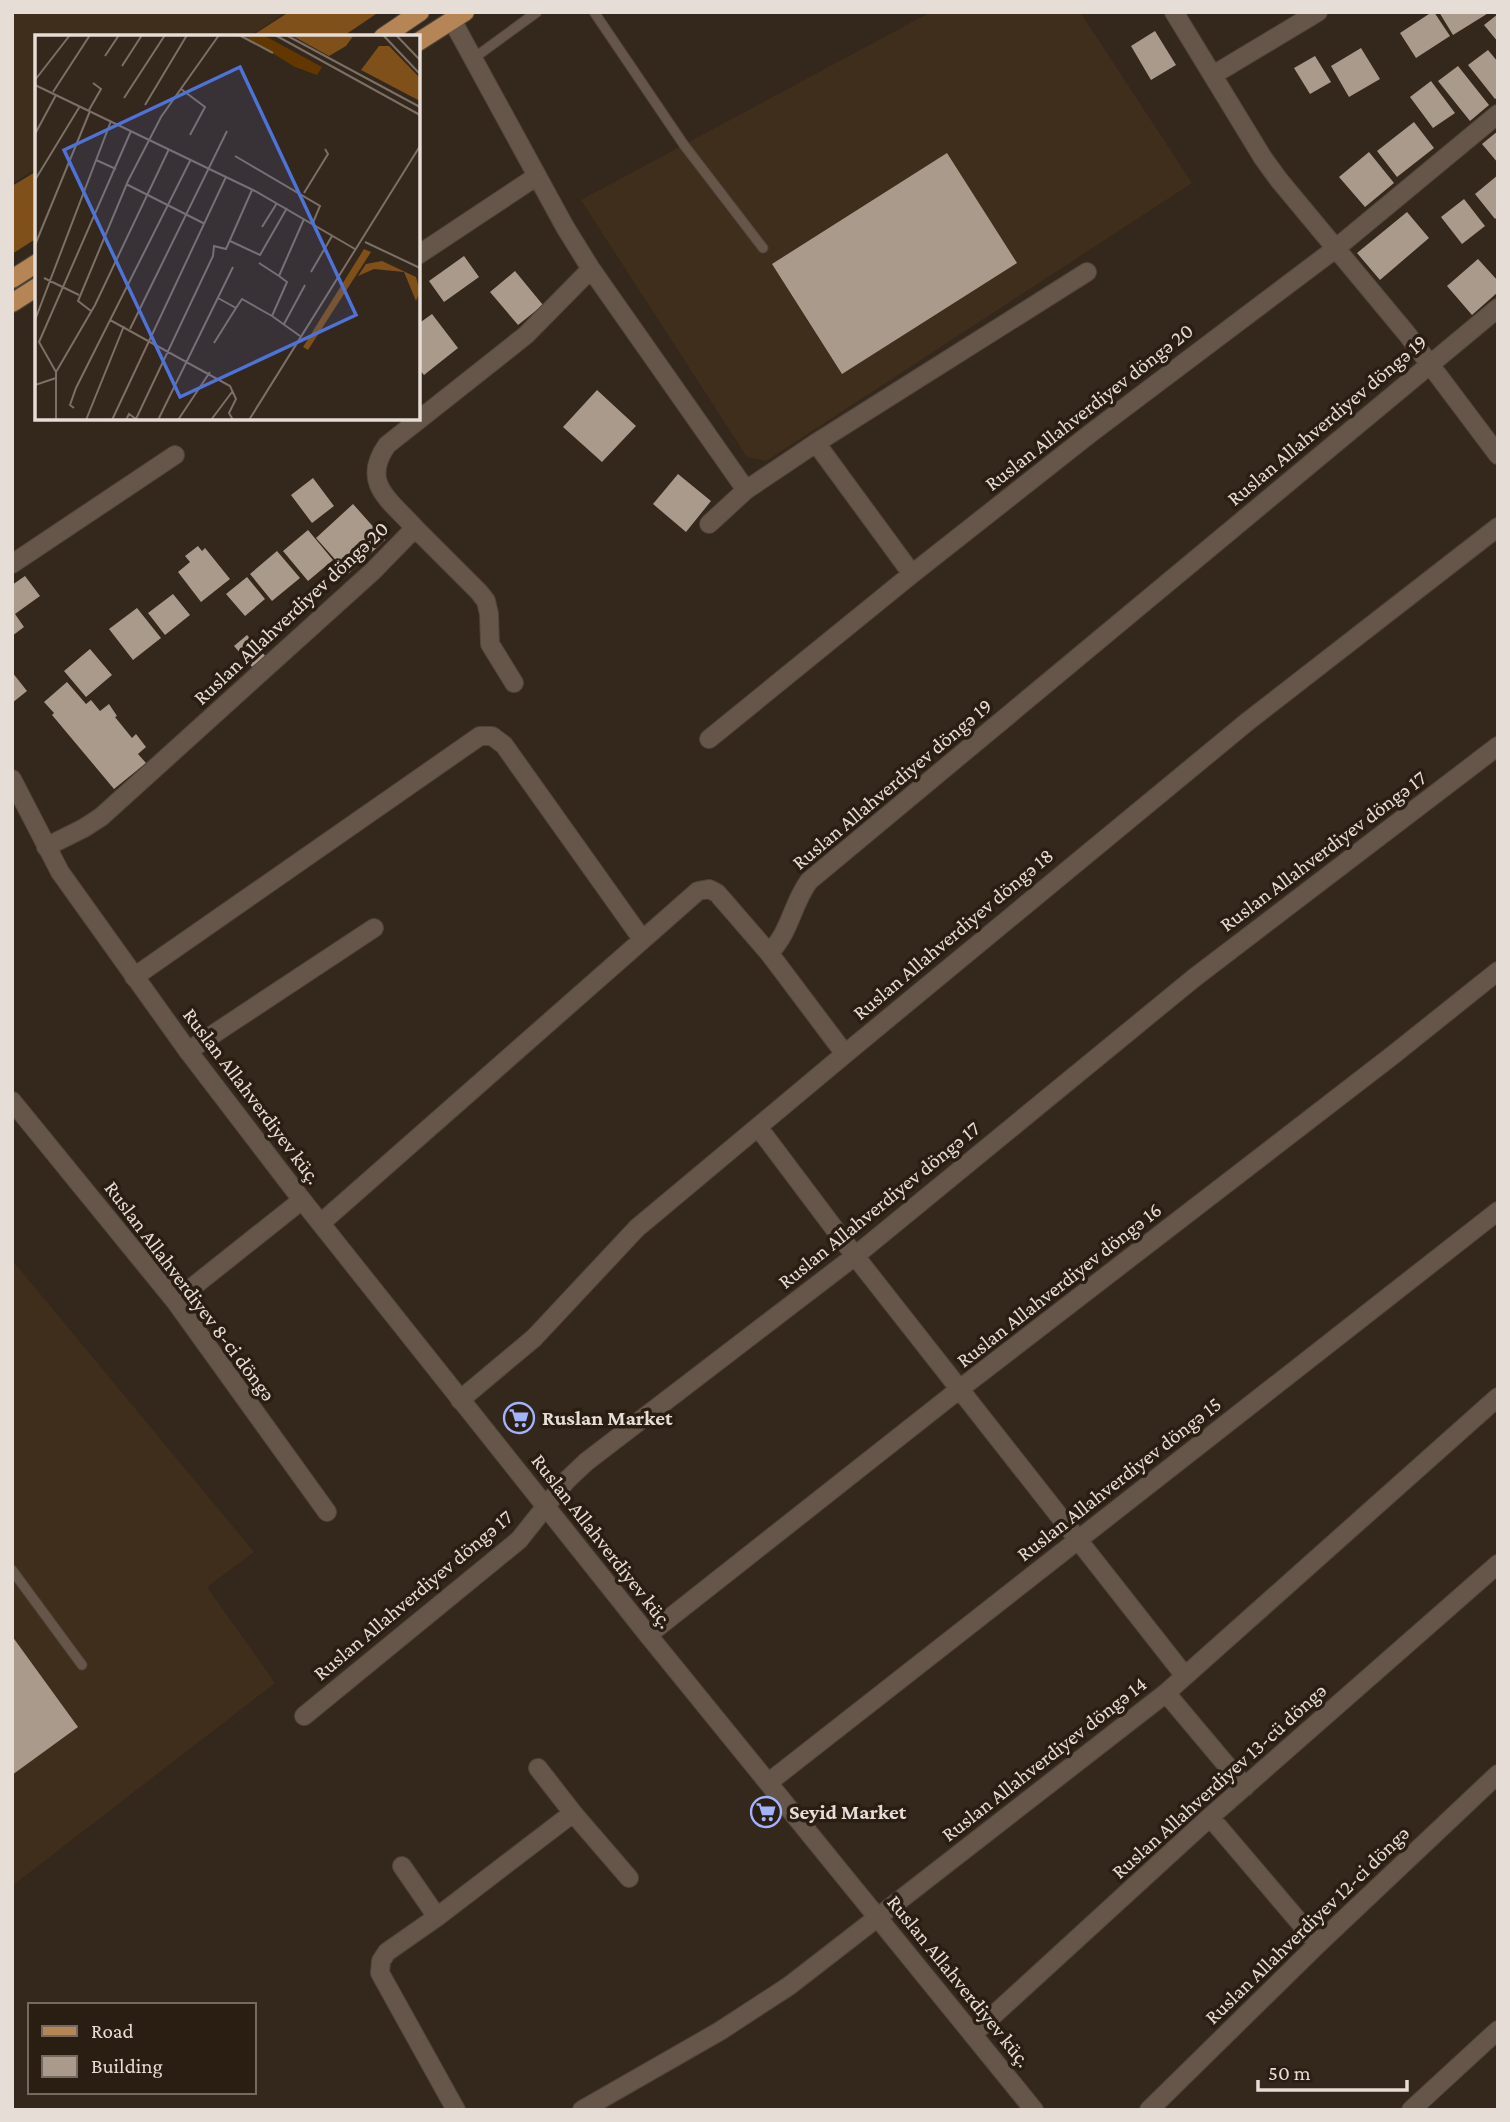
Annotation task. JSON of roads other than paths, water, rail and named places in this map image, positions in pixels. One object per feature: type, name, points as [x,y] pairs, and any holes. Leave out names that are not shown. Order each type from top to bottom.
[{"type":"main road","points":[[386,35],[420,12]]},
{"type":"main road","points":[[420,41],[458,16]]},
{"type":"main road","points":[[12,279],[35,264]]},
{"type":"main road","points":[[12,303],[35,288]]},
{"type":"street","points":[[1174,12],[1263,158],[1431,363],[1498,455]]},
{"type":"street","points":[[1213,75],[1318,12]]},
{"type":"street","points":[[458,16],[474,58],[591,270],[746,490]]},
{"type":"street","name":"Ruslan Allahverdiyev döngə 20","points":[[709,739],[912,573],[1335,248],[1498,114]]},
{"type":"street","points":[[420,254],[537,176]]},
{"type":"street","name":"Ruslan Allahverdiyev döngə 20","points":[[420,419],[526,335],[591,270]]},
{"type":"street","points":[[709,524],[746,490],[816,443],[1087,272]]},
{"type":"street","name":"Ruslan Allahverdiyev döngə 19","points":[[769,953],[785,934],[799,895],[809,881],[1498,308]]},
{"type":"street","name":"Ruslan Allahverdiyev döngə 20","points":[[46,847],[101,817],[373,571],[415,528],[379,488],[375,473],[379,458],[387,445],[419,420]]},
{"type":"street","points":[[816,443],[912,573]]},
{"type":"street","points":[[12,564],[175,455]]},
{"type":"street","name":"Ruslan Allahverdiyev döngə 18","points":[[460,1400],[534,1338],[637,1228],[1247,722],[1498,527]]},
{"type":"street","points":[[415,528],[486,601],[490,644],[514,683]]},
{"type":"street","points":[[134,977],[480,736],[492,736],[504,745],[642,939]]},
{"type":"street","name":"Ruslan Allahverdiyev döngə 17","points":[[304,1716],[519,1540],[566,1481],[586,1462],[855,1256],[1194,978],[1498,746]]},
{"type":"street","name":"Ruslan Allahverdiyev küç.","points":[[12,779],[60,872],[188,1051],[302,1200],[648,1635],[1034,2110]]},
{"type":"street","points":[[321,1223],[698,891],[709,889],[717,893],[769,953],[845,1054]]},
{"type":"street","points":[[188,1051],[374,928]]},
{"type":"street","name":"Ruslan Allahverdiyev döngə 16","points":[[648,1635],[1498,971]]},
{"type":"street","name":"Ruslan Allahverdiyev 8-ci döngə","points":[[12,1101],[175,1301],[327,1512]]},
{"type":"street","points":[[758,1127],[855,1256],[1185,1676]]},
{"type":"street","points":[[175,1301],[302,1200]]},
{"type":"street","name":"Ruslan Allahverdiyev döngə 15","points":[[769,1782],[1498,1211]]},
{"type":"street","name":"Ruslan Allahverdiyev döngə 14","points":[[582,2110],[720,2031],[789,1986],[1166,1693],[1498,1397]]},
{"type":"street","name":"Ruslan Allahverdiyev 13-cü döngə","points":[[973,2034],[1210,1816],[1498,1564]]},
{"type":"street","points":[[1166,1693],[1245,1787]]},
{"type":"street","points":[[538,1768],[629,1878]]},
{"type":"street","name":"Ruslan Allahverdiyev 12-ci döngə","points":[[1149,2110],[1318,1944],[1498,1774]]},
{"type":"street","points":[[456,2110],[380,1973],[381,1961],[387,1952],[573,1813]]},
{"type":"street","points":[[1210,1816],[1318,1944]]},
{"type":"street","points":[[402,1866],[437,1917]]},
{"type":"street","points":[[1411,2110],[1498,2030]]},
{"type":"lane","points":[[474,58],[537,12]]},
{"type":"lane","points":[[594,12],[684,145],[763,248]]},
{"type":"lane","points":[[12,1570],[82,1665]]},
{"type":"place","name":"Ruslan Market","points":[[519,1418]]},
{"type":"place","name":"Seyid Market","points":[[766,1812]]}]
